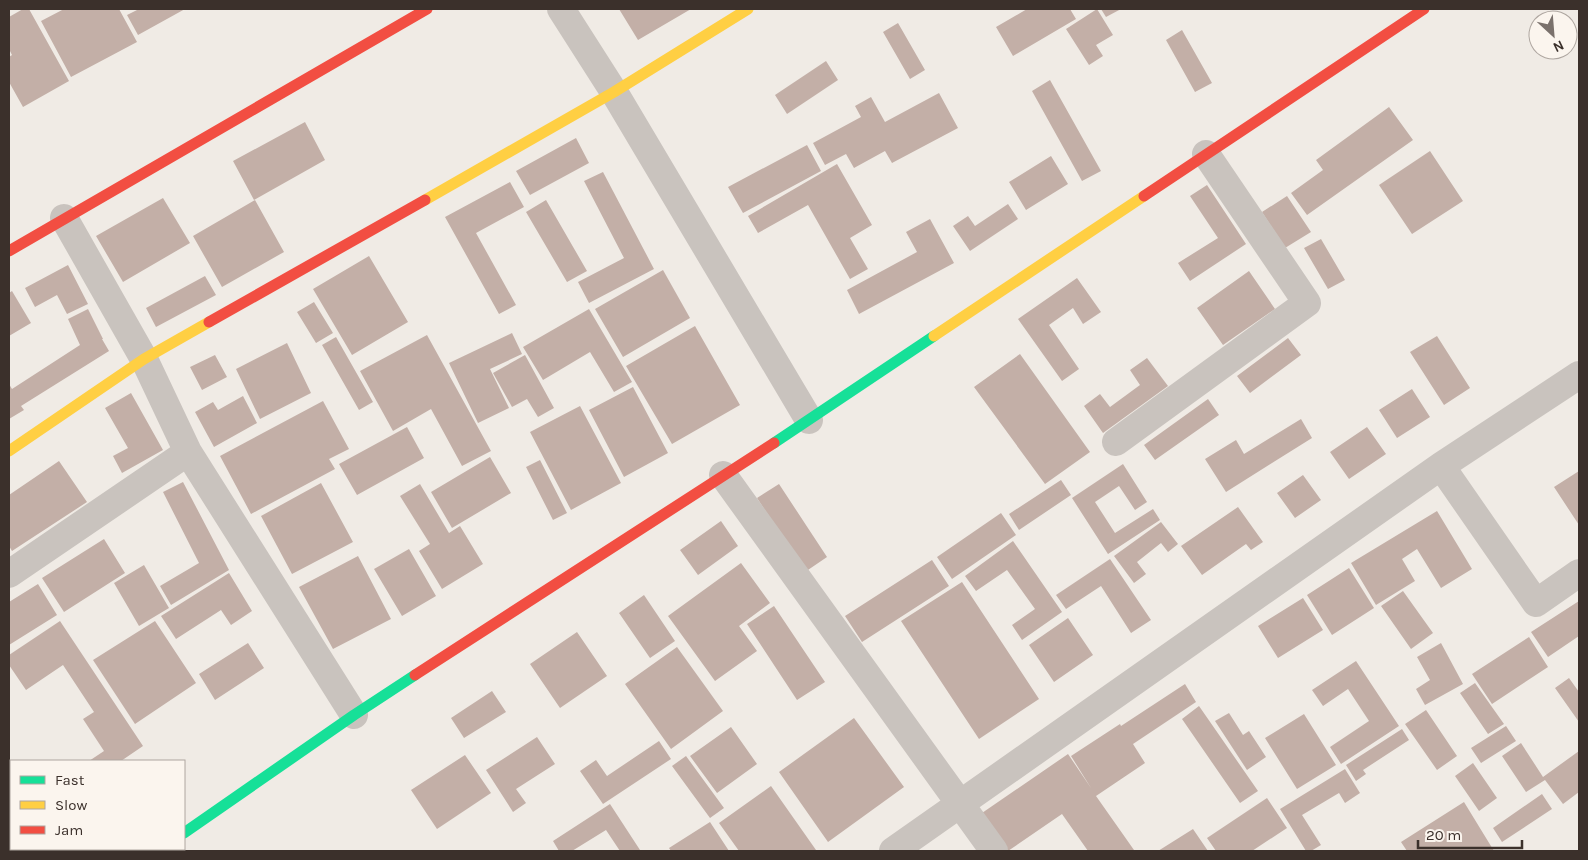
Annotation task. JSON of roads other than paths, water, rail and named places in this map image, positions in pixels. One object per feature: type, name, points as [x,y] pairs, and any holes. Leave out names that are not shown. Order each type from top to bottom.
[{"type":"street","points":[[9,251],[428,9]]},
{"type":"street","points":[[562,9],[614,92],[809,420]]},
{"type":"street","points":[[9,451],[144,359],[614,92],[748,9]]},
{"type":"street","points":[[185,832],[354,715],[809,420],[1424,9]]},
{"type":"street","points":[[1116,442],[1307,303],[1206,154]]},
{"type":"street","points":[[64,218],[144,359],[188,452],[354,715]]},
{"type":"street","points":[[893,851],[1441,466],[1579,375]]},
{"type":"street","points":[[9,574],[188,452]]},
{"type":"street","points":[[1441,466],[1536,603],[1579,573]]},
{"type":"street","points":[[723,475],[994,851]]}]
